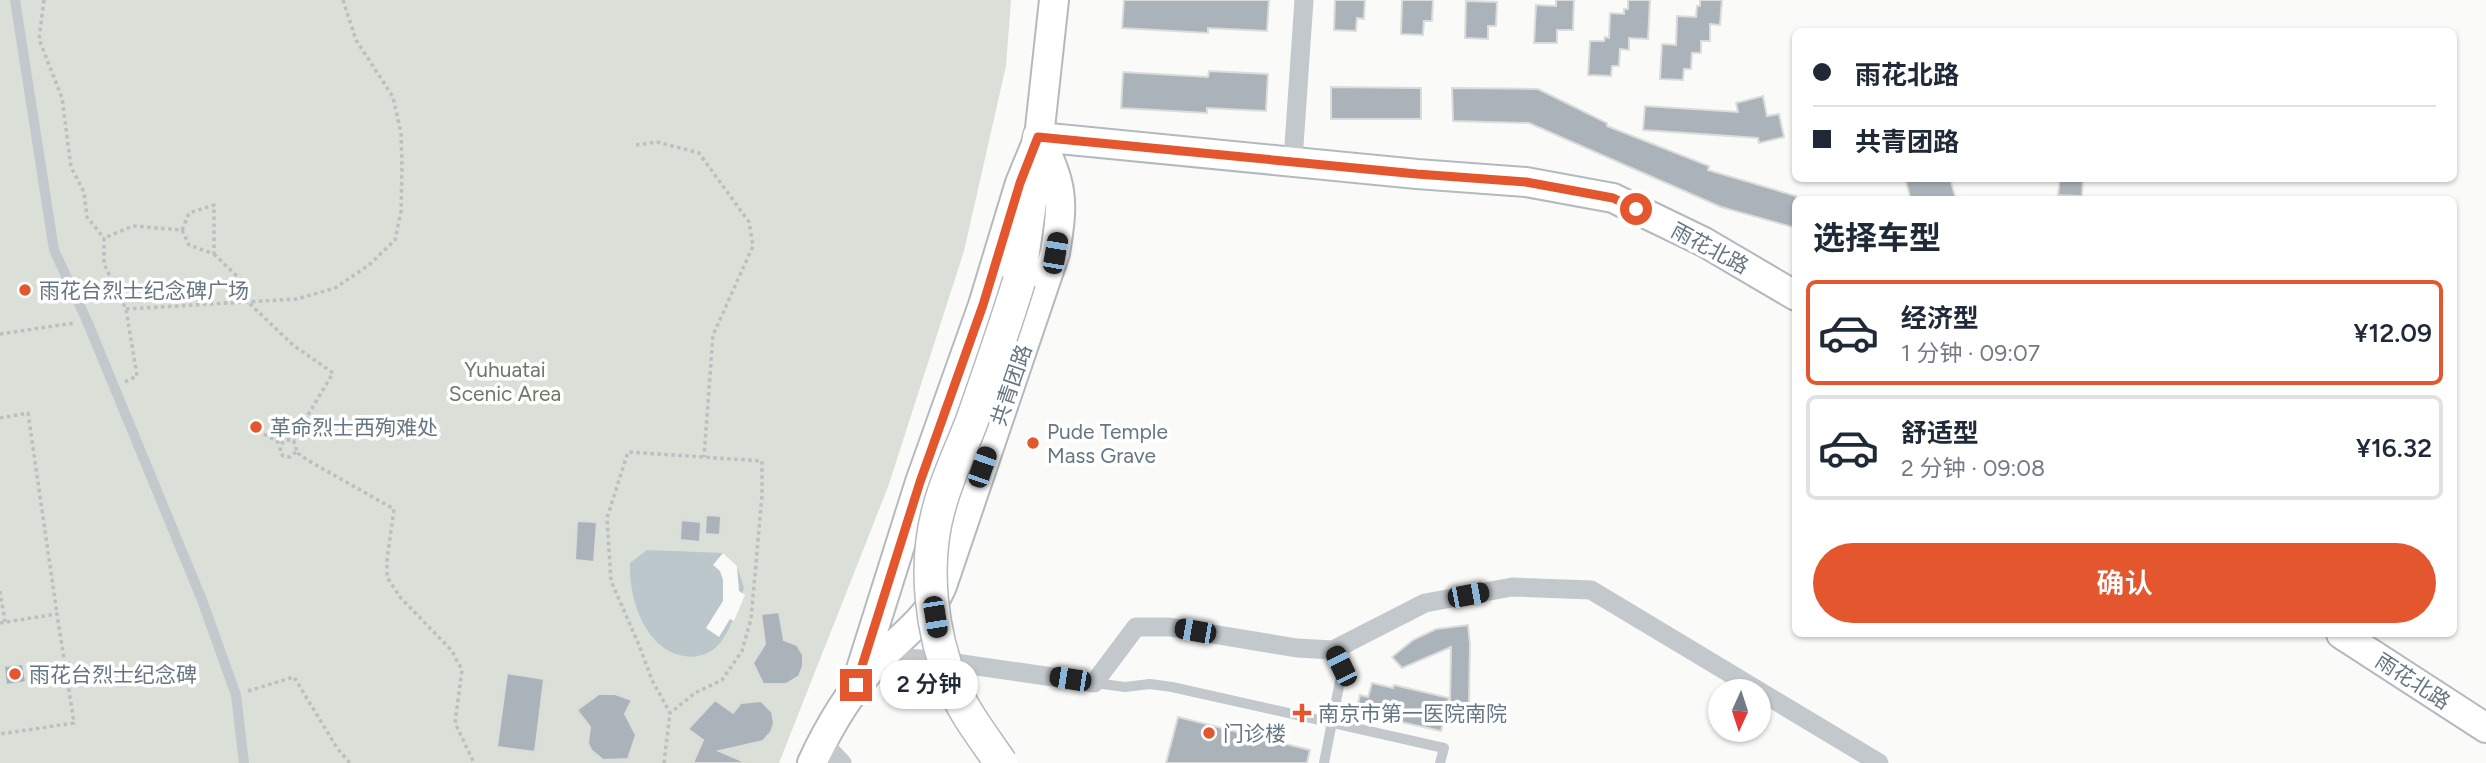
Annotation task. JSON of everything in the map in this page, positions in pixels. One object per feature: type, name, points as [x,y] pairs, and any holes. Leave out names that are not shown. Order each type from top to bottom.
[{"type":"main road","points":[[1001,763],[972,721],[954,687],[938,639],[931,561],[939,508],[993,363],[1019,281],[1038,137]]},
{"type":"street","name":"共青团路","points":[[856,685],[920,482],[983,305],[1020,183],[1038,137],[1054,0]]},
{"type":"street","points":[[1293,160],[1304,0]]},
{"type":"street","name":"共青团路","points":[[817,753],[843,703],[856,685],[925,617],[936,600],[1046,285],[1058,234],[1061,196],[1055,170],[1038,137]]},
{"type":"street","name":"雨花北路","points":[[1038,137],[1526,182],[1613,198],[1703,242],[1792,294]]},
{"type":"street","points":[[876,663],[904,658],[935,660],[1094,683],[1136,627],[1170,626],[1297,648],[1333,650],[1425,603],[1512,586],[1591,590],[1879,763]]},
{"type":"street","name":"雨花北路","points":[[2346,637],[2486,728]]},
{"type":"street","points":[[817,753],[842,763]]},
{"type":"lane","points":[[15,0],[54,250],[87,321],[202,600],[236,695],[244,763]]},
{"type":"lane","points":[[1324,763],[1341,676],[1341,666],[1333,650]]},
{"type":"lane","points":[[1094,683],[1125,687],[1150,684],[1172,687],[1332,722],[1444,748],[1440,763]]},
{"type":"path","points":[[44,0],[39,38],[62,98],[71,167],[84,192],[87,217],[104,238],[104,264],[126,309],[138,376],[114,388]]},
{"type":"path","points":[[126,309],[297,299],[335,288],[369,265],[395,240],[401,211],[399,121],[393,97],[356,40],[343,0]]},
{"type":"path","points":[[636,145],[657,142],[699,153],[750,222],[753,246],[713,335],[704,457]]},
{"type":"path","points":[[214,254],[214,205],[189,213],[182,230],[189,245],[214,254],[240,280],[248,302],[293,345],[332,373],[293,440]]},
{"type":"path","points":[[104,238],[133,226],[182,230]]},
{"type":"path","points":[[0,334],[87,321]]},
{"type":"path","points":[[0,418],[28,413],[74,723],[0,734]]},
{"type":"path","points":[[264,434],[281,444]]},
{"type":"path","points":[[293,440],[286,440],[281,444],[280,452],[283,456],[290,457],[296,452]]},
{"type":"path","points":[[293,440],[296,452]]},
{"type":"path","points":[[296,452],[394,509],[387,577],[400,597],[452,651],[462,670],[455,723],[474,763]]},
{"type":"path","points":[[664,763],[670,713],[652,680],[611,581],[607,518],[628,452],[762,461],[762,496],[751,618],[742,651],[722,680],[695,693],[670,713]]},
{"type":"path","points":[[0,591],[3,622],[57,614]]},
{"type":"path","points":[[236,695],[294,677],[337,748],[350,763]]},
{"type":"green space","name":"Yuhuatai Scenic Area","points":[[0,0],[1011,0],[1006,66],[964,251],[888,487],[779,763],[0,763]]},
{"type":"shaded area","points":[[647,550],[723,553],[737,566],[744,588],[727,633],[708,653],[690,657],[671,652],[654,639],[643,623],[635,603],[630,563]]},
{"type":"pier","points":[[723,553],[737,566],[739,591],[745,595],[734,621],[730,619],[719,637],[706,628],[723,601],[723,580],[720,571],[713,565]]},
{"type":"building","points":[[1124,0],[1269,0],[1267,31],[1208,28],[1208,33],[1122,28]]},
{"type":"building","points":[[1335,0],[1365,0],[1364,19],[1357,18],[1356,31],[1334,30]]},
{"type":"building","points":[[1402,0],[1433,0],[1432,21],[1424,21],[1423,35],[1401,34]]},
{"type":"building","points":[[1556,0],[1574,0],[1573,30],[1557,30],[1557,43],[1534,43],[1536,5],[1556,6]]},
{"type":"building","points":[[1628,0],[1650,0],[1648,39],[1629,38],[1629,50],[1620,49],[1619,66],[1612,66],[1611,76],[1588,75],[1590,41],[1604,41],[1605,37],[1609,38],[1610,13],[1624,14],[1624,9],[1628,9]]},
{"type":"building","points":[[1700,0],[1722,0],[1720,25],[1710,24],[1710,41],[1701,41],[1701,53],[1692,53],[1691,69],[1684,69],[1683,80],[1660,79],[1662,44],[1676,45],[1677,16],[1696,17]]},
{"type":"building","points":[[1466,1],[1497,2],[1496,26],[1488,26],[1488,39],[1465,38]]},
{"type":"building","points":[[1209,71],[1268,74],[1266,111],[1207,108],[1207,113],[1121,108],[1123,72],[1208,77]]},
{"type":"building","points":[[1331,87],[1421,88],[1421,119],[1331,119]]},
{"type":"building","points":[[1452,88],[1538,89],[1607,123],[1607,126],[1709,166],[1708,170],[1796,196],[1792,196],[1792,227],[1721,207],[1529,123],[1453,121]]},
{"type":"building","points":[[1763,96],[1767,116],[1779,114],[1784,137],[1759,143],[1758,138],[1643,130],[1645,106],[1738,112],[1736,103]]},
{"type":"building","points":[[1906,182],[1951,182],[1955,196],[1910,196]]},
{"type":"building","points":[[2060,182],[2083,182],[2082,196],[2058,195]]},
{"type":"building","points":[[706,515],[721,516],[720,535],[705,534]]},
{"type":"building","points":[[681,520],[701,522],[700,542],[680,540]]},
{"type":"building","points":[[577,521],[597,522],[594,562],[575,560]]},
{"type":"building","points":[[779,612],[784,640],[797,645],[803,655],[803,666],[799,676],[786,684],[763,684],[753,663],[765,644],[761,614]]},
{"type":"building","points":[[1468,625],[1469,703],[1450,702],[1451,647],[1402,668],[1392,657],[1413,640],[1436,629]]},
{"type":"building","name":"雨花台烈士纪念碑","points":[[23,664],[26,682],[6,685],[4,666]]},
{"type":"building","points":[[507,673],[544,679],[535,752],[497,747]]},
{"type":"building","points":[[1372,683],[1393,688],[1394,685],[1449,698],[1441,731],[1356,712],[1360,695],[1368,697]]},
{"type":"building","points":[[599,694],[615,694],[632,700],[625,714],[636,735],[628,759],[603,760],[591,750],[588,743],[590,727],[577,710]]},
{"type":"building","points":[[715,700],[733,713],[741,703],[761,701],[772,712],[774,723],[771,732],[763,741],[719,751],[747,763],[693,763],[703,740],[688,729]]},
{"type":"building","name":"门诊楼","points":[[1178,717],[1310,750],[1307,763],[1166,763]]},
{"type":"place","name":"雨花台烈士纪念碑广场","points":[[25,290]]},
{"type":"place","name":"革命烈士西殉难处","points":[[256,427]]},
{"type":"place","name":"Pude Temple Mass Grave","points":[[1033,443]]},
{"type":"place","name":"雨花台烈士纪念碑","points":[[15,674]]},
{"type":"place","name":"南京市第一医院南院","points":[[1302,713]]},
{"type":"place","name":"门诊楼","points":[[1209,733]]},
{"type":"route","points":[[856,685],[920,482],[983,305],[1020,183],[1038,137],[1526,182],[1613,198],[1636,209]]}]
